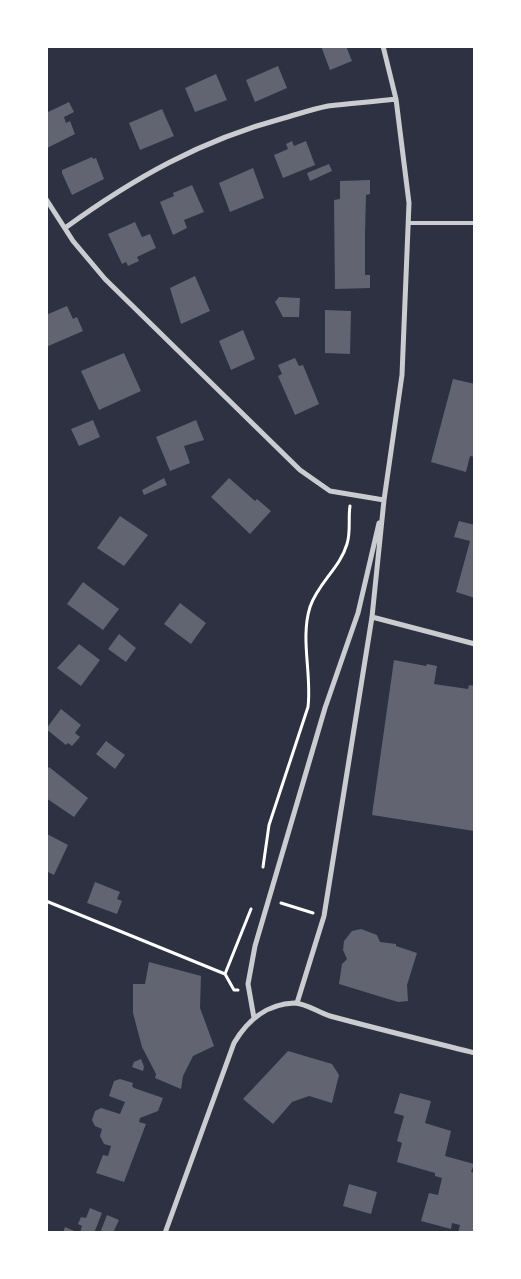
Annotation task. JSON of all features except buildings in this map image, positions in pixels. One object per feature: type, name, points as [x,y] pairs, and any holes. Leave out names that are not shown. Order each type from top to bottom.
[{"type":"street","points":[[297,1003],[324,916],[372,617],[384,500],[402,375],[409,204],[396,98],[382,46]]},
{"type":"street","points":[[65,228],[107,198],[152,170],[201,146],[250,127],[327,106],[396,98]]},
{"type":"street","points":[[46,199],[65,228],[105,279],[300,470],[330,491],[384,500]]},
{"type":"street","points":[[254,1018],[248,992],[255,946],[325,708],[358,613],[384,500]]},
{"type":"street","points":[[372,617],[475,644]]},
{"type":"street","points":[[165,1233],[228,1058],[241,1031],[264,1010],[297,1003],[328,1015],[475,1053]]},
{"type":"lane","points":[[408,224],[475,223]]},
{"type":"path","points":[[262,872],[269,824],[308,707],[310,689],[307,624],[310,607],[347,544],[351,496]]},
{"type":"path","points":[[225,974],[257,894],[324,916]]},
{"type":"path","points":[[46,901],[225,974],[234,990],[248,992]]}]
